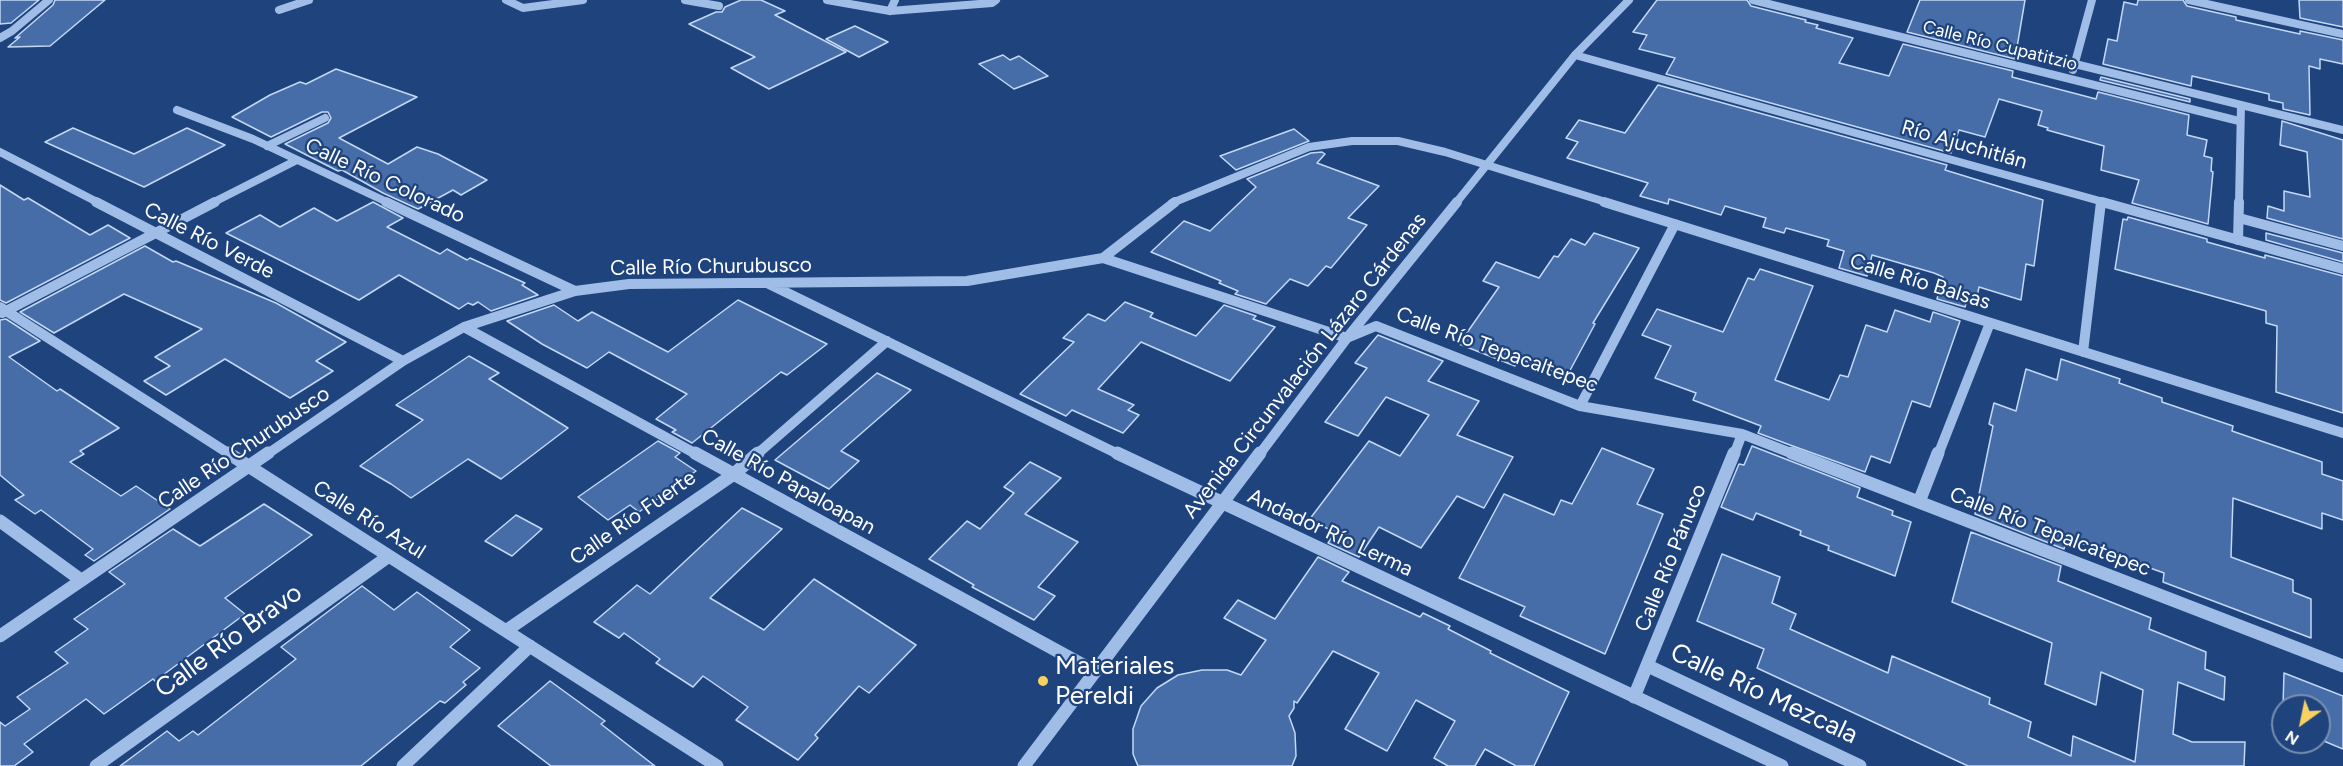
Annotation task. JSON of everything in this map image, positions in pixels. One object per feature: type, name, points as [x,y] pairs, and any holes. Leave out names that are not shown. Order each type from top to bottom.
[{"type":"street","points":[[0,38],[12,31],[49,0]]},
{"type":"street","points":[[279,10],[309,0]]},
{"type":"street","points":[[506,0],[523,8],[583,0]]},
{"type":"street","points":[[685,0],[719,6]]},
{"type":"street","points":[[827,0],[890,11],[992,3],[996,0]]},
{"type":"street","points":[[890,11],[895,0]]},
{"type":"street","name":"Avenida Circunvalación Lázaro Cárdenas","points":[[1024,766],[1347,338],[1575,56],[1629,0]]},
{"type":"street","name":"Calle Río Cupatitzio","points":[[1753,0],[2239,122]]},
{"type":"street","points":[[2071,79],[2092,0]]},
{"type":"street","points":[[2188,0],[2343,34]]},
{"type":"street","name":"Río Ajuchitlán","points":[[1575,56],[2343,269]]},
{"type":"street","name":"Calle Río Cupatitzio","points":[[2075,64],[2343,130]]},
{"type":"street","points":[[2238,240],[2241,105]]},
{"type":"street","name":"Calle Río Colorado","points":[[177,110],[267,146],[575,291]]},
{"type":"street","points":[[267,146],[325,118]]},
{"type":"street","name":"Calle Río Churubusco","points":[[0,636],[403,361],[464,327],[575,291],[629,284],[968,281],[1103,258],[1172,203],[1309,147],[1352,141],[1398,141],[1486,165]]},
{"type":"street","name":"Calle Río Verde","points":[[0,152],[403,361]]},
{"type":"street","points":[[2,311],[297,160]]},
{"type":"street","name":"Calle Río Balsas","points":[[1486,165],[2343,433]]},
{"type":"street","points":[[2083,352],[2101,202]]},
{"type":"street","points":[[2239,218],[2343,246]]},
{"type":"street","points":[[1580,406],[1675,224]]},
{"type":"street","points":[[1103,258],[1347,338]]},
{"type":"street","name":"Andador Río Lerma","points":[[766,282],[1222,504],[1782,766]]},
{"type":"street","name":"Calle Río Azul","points":[[2,311],[507,630],[717,766]]},
{"type":"street","points":[[1919,502],[1990,323]]},
{"type":"street","name":"Calle Río Tepacaltepec","points":[[1347,338],[1376,326],[1580,406],[1742,434]]},
{"type":"street","name":"Calle Río Papaloapan","points":[[464,327],[1094,671]]},
{"type":"street","name":"Calle Río Fuerte","points":[[507,630],[734,474],[887,341]]},
{"type":"street","name":"Calle Río Tepalcatepec","points":[[1742,434],[2343,666]]},
{"type":"street","name":"Calle Río Pánuco","points":[[1634,697],[1742,434]]},
{"type":"street","points":[[0,521],[81,580]]},
{"type":"street","name":"Calle Río Bravo","points":[[96,766],[389,556]]},
{"type":"street","points":[[403,766],[530,646]]},
{"type":"street","name":"Calle Río Mezcala","points":[[1648,666],[1860,766]]},
{"type":"building","points":[[0,0],[39,0],[11,23],[0,24]]},
{"type":"building","points":[[55,0],[105,0],[50,46],[8,47],[20,37],[15,38],[53,5]]},
{"type":"building","points":[[741,0],[761,0],[785,11],[775,15],[846,52],[769,89],[731,68],[755,57],[689,24],[716,12],[722,12],[725,7]]},
{"type":"building","points":[[1657,0],[1747,0],[1751,6],[1806,20],[1805,22],[1818,25],[1816,28],[1853,38],[1839,63],[1889,76],[1903,44],[2013,71],[2012,77],[2096,99],[2098,92],[2189,115],[2187,135],[2207,140],[2204,156],[2212,158],[2211,171],[2213,172],[2208,224],[2132,203],[2139,180],[2101,170],[2104,146],[2047,130],[2048,128],[2038,125],[2042,111],[1999,99],[1985,137],[1959,130],[1951,153],[1666,74],[1675,58],[1639,49],[1647,35],[1633,32]]},
{"type":"building","points":[[1920,0],[2025,0],[2015,59],[1907,32]]},
{"type":"building","points":[[2138,0],[2183,0],[2187,6],[2236,17],[2236,20],[2300,34],[2300,31],[2343,40],[2343,64],[2320,59],[2320,69],[2309,66],[2310,115],[2283,109],[2283,103],[2269,100],[2269,94],[2192,76],[2191,86],[2103,64],[2108,39],[2117,41],[2124,2],[2137,5]]},
{"type":"building","points":[[2299,0],[2343,0],[2343,27],[2300,18]]},
{"type":"building","points":[[855,26],[888,42],[859,57],[826,39]]},
{"type":"building","points":[[1003,55],[1010,60],[1019,56],[1048,76],[1014,89],[979,64]]},
{"type":"building","points":[[336,69],[417,97],[339,138],[388,164],[417,147],[438,154],[487,180],[461,195],[453,190],[418,209],[285,144],[328,123],[331,118],[328,112],[322,112],[271,137],[232,117],[270,95],[300,82],[306,84]]},
{"type":"building","points":[[2101,77],[2190,99],[2190,102],[2100,80]]},
{"type":"building","points":[[1658,85],[1947,165],[1945,170],[2043,200],[2034,266],[2026,264],[2021,300],[1979,287],[1977,297],[1969,294],[1965,307],[1937,299],[1943,277],[1934,273],[1872,255],[1867,276],[1839,268],[1844,251],[1827,246],[1829,240],[1786,228],[1784,233],[1763,227],[1766,218],[1725,206],[1721,215],[1669,199],[1668,204],[1640,196],[1648,183],[1567,158],[1578,142],[1566,138],[1579,120],[1625,133]]},
{"type":"building","points":[[2282,121],[2343,140],[2343,239],[2267,218],[2268,206],[2284,211],[2284,191],[2310,197],[2307,152],[2280,145]]},
{"type":"building","points":[[73,128],[134,154],[187,128],[225,145],[144,187],[45,142]]},
{"type":"building","points":[[1294,129],[1309,141],[1236,170],[1220,156]]},
{"type":"building","points":[[1311,153],[1325,154],[1317,163],[1379,186],[1348,218],[1367,225],[1331,268],[1326,266],[1308,286],[1290,279],[1266,304],[1235,294],[1238,291],[1219,283],[1221,281],[1151,252],[1184,221],[1210,231],[1256,187],[1247,179]]},
{"type":"building","points":[[0,185],[24,200],[28,198],[90,235],[108,225],[130,238],[6,303],[0,300]]},
{"type":"building","points":[[373,202],[403,218],[387,227],[440,254],[447,249],[467,260],[470,258],[525,283],[522,285],[538,295],[491,311],[478,302],[473,305],[468,303],[459,309],[399,275],[359,300],[226,233],[260,215],[280,227],[314,208],[337,221]]},
{"type":"building","points":[[2128,217],[2265,258],[2265,255],[2343,276],[2343,413],[2276,392],[2277,326],[2266,323],[2266,311],[2115,269],[2123,219],[2127,220]]},
{"type":"building","points":[[1594,233],[1639,248],[1593,323],[1595,324],[1567,376],[1520,359],[1515,366],[1459,344],[1499,287],[1483,281],[1496,262],[1539,278],[1554,256],[1558,257],[1571,239],[1585,245]]},
{"type":"building","points":[[2266,233],[2343,253],[2343,262],[2266,240]]},
{"type":"building","points":[[145,246],[173,262],[176,261],[276,303],[346,342],[316,361],[333,371],[290,398],[225,359],[166,395],[144,381],[170,366],[155,357],[202,329],[124,294],[54,333],[20,312]]},
{"type":"building","points":[[1760,269],[1813,286],[1775,380],[1829,400],[1840,375],[1848,377],[1866,325],[1887,332],[1895,310],[1930,322],[1933,312],[1960,321],[1930,407],[1912,401],[1890,463],[1871,456],[1865,472],[1790,445],[1758,433],[1761,426],[1693,400],[1696,393],[1655,378],[1671,346],[1642,335],[1657,309],[1723,332],[1748,278],[1754,280]]},
{"type":"building","points":[[738,300],[827,344],[787,375],[781,372],[692,443],[672,432],[676,430],[656,419],[687,394],[609,352],[587,368],[542,344],[507,321],[554,305],[578,321],[592,312],[668,352]]},
{"type":"building","points":[[1125,302],[1153,313],[1150,317],[1196,336],[1224,305],[1256,316],[1253,319],[1275,327],[1230,381],[1141,342],[1098,389],[1134,405],[1128,410],[1139,415],[1123,433],[1072,410],[1066,416],[1020,394],[1074,342],[1063,338],[1088,314],[1105,321]]},
{"type":"building","points":[[6,319],[40,341],[9,357],[57,391],[60,389],[119,428],[80,451],[84,454],[70,462],[121,496],[136,486],[170,509],[94,561],[85,555],[93,549],[41,510],[35,514],[15,500],[24,495],[0,475],[0,320]]},
{"type":"building","points":[[1378,335],[1443,361],[1428,381],[1479,401],[1457,435],[1513,457],[1484,508],[1457,496],[1421,548],[1379,527],[1359,557],[1328,543],[1335,532],[1309,520],[1369,441],[1400,456],[1429,415],[1386,397],[1358,436],[1325,422],[1367,368],[1355,363]]},
{"type":"building","points":[[469,356],[499,373],[489,379],[568,428],[501,479],[468,459],[411,498],[360,466],[423,420],[396,405]]},
{"type":"building","points":[[2061,359],[2120,379],[2119,383],[2162,398],[2162,402],[2233,426],[2232,431],[2322,462],[2322,474],[2343,481],[2343,520],[2322,513],[2322,529],[2233,498],[2231,557],[2293,580],[2293,592],[2311,599],[2311,638],[2163,582],[2164,573],[2067,538],[2064,549],[1975,514],[1993,426],[1989,424],[1994,403],[2016,411],[2026,369],[2057,380]]},
{"type":"building","points":[[877,373],[911,390],[841,451],[859,461],[829,489],[775,460]]},
{"type":"building","points":[[658,441],[680,453],[675,457],[696,471],[639,512],[630,505],[608,520],[578,497]]},
{"type":"building","points":[[1752,446],[1860,488],[1857,497],[1893,511],[1892,515],[1911,522],[1895,576],[1828,550],[1829,546],[1800,535],[1801,531],[1756,513],[1753,520],[1721,507],[1739,464],[1744,465]]},
{"type":"building","points":[[1602,448],[1654,469],[1637,504],[1663,514],[1605,654],[1520,616],[1525,607],[1459,578],[1504,494],[1554,515],[1561,500],[1572,504]]},
{"type":"building","points":[[1030,462],[1061,478],[1025,514],[1078,542],[1038,587],[1055,596],[1034,620],[972,587],[974,585],[929,559],[967,521],[980,529],[1014,493],[1004,487]]},
{"type":"building","points":[[264,504],[312,535],[225,598],[245,614],[155,681],[153,679],[104,714],[86,699],[24,744],[33,752],[14,766],[0,766],[0,722],[5,726],[30,709],[17,697],[68,663],[55,652],[88,629],[74,619],[125,584],[109,572],[173,529],[200,546]]},
{"type":"building","points":[[742,508],[782,529],[710,598],[764,630],[814,579],[916,645],[869,693],[859,686],[815,735],[818,738],[798,760],[736,720],[748,707],[703,676],[693,687],[656,663],[660,659],[624,633],[619,638],[594,622],[637,585],[650,594]]},
{"type":"building","points":[[516,515],[542,529],[512,556],[485,541]]},
{"type":"building","points":[[1971,532],[2061,566],[2058,581],[2151,618],[2149,629],[2206,652],[2205,669],[2225,677],[2224,700],[2178,682],[2173,734],[2192,742],[2245,742],[2244,766],[1968,766],[1757,668],[1764,649],[1697,621],[1722,554],[1780,577],[1772,603],[1796,614],[1790,629],[1888,673],[1892,656],[1990,698],[1989,704],[2031,722],[2028,737],[2071,756],[2073,736],[2135,762],[2143,690],[2101,672],[2096,705],[2045,684],[2052,643],[1952,602]]},
{"type":"building","points":[[1318,557],[1349,572],[1342,581],[1420,617],[1423,613],[1450,626],[1448,629],[1491,651],[1490,653],[1569,692],[1534,766],[1516,766],[1485,749],[1475,766],[1448,766],[1434,758],[1455,721],[1416,700],[1387,751],[1345,729],[1379,673],[1333,651],[1297,703],[1294,701],[1294,708],[1289,716],[1295,733],[1296,756],[1292,766],[1138,766],[1133,754],[1133,729],[1141,706],[1157,688],[1178,675],[1202,670],[1227,670],[1241,675],[1266,640],[1224,618],[1238,600],[1275,619]]},
{"type":"building","points":[[362,586],[394,610],[417,592],[470,630],[450,647],[480,668],[463,682],[466,685],[445,703],[440,701],[361,766],[120,766],[167,731],[179,741],[193,731],[198,735],[296,659],[281,647]]},
{"type":"building","points":[[2284,673],[2343,696],[2343,749],[2331,744],[2331,694],[2283,694]]},
{"type":"building","points":[[550,681],[605,721],[601,724],[655,766],[551,766],[498,726]]},
{"type":"place","name":"Materiales Pereldi","points":[[1043,681]]}]
